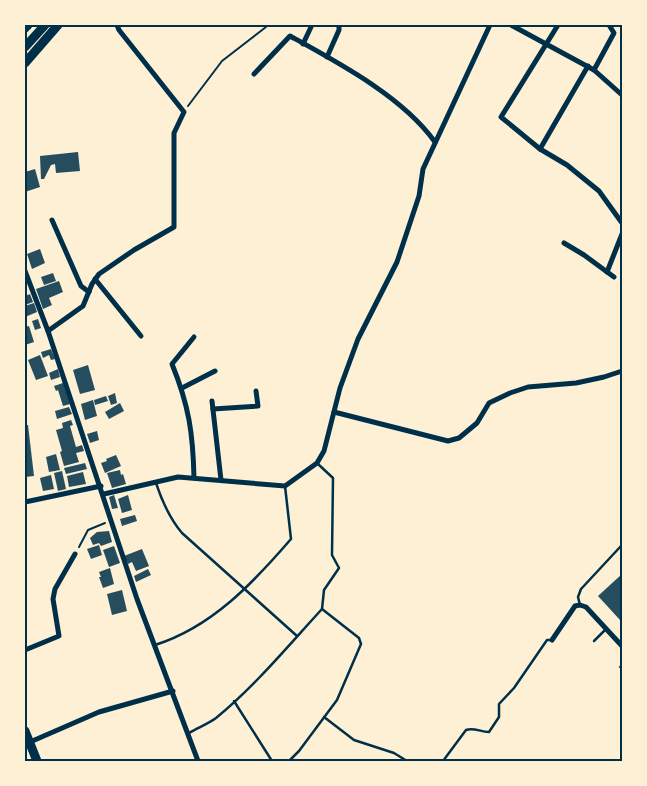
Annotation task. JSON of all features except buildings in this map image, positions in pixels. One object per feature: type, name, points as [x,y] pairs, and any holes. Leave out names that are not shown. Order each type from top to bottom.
[{"type":"main road","points":[[25,28],[28,25]]},
{"type":"main road","points":[[25,47],[45,25]]},
{"type":"main road","points":[[25,63],[58,25]]},
{"type":"main road","points":[[26,736],[37,761]]},
{"type":"street","points":[[48,330],[84,306],[99,274],[134,250],[174,227],[174,133],[184,112],[117,25]]},
{"type":"street","points":[[327,57],[339,30],[339,25]]},
{"type":"street","points":[[104,494],[178,477],[285,486],[317,463],[324,451],[340,388],[358,339],[397,262],[419,196],[422,169],[490,25]]},
{"type":"street","points":[[511,25],[588,66],[622,95]]},
{"type":"street","points":[[558,25],[501,117],[540,149],[567,165],[600,191],[622,223]]},
{"type":"street","points":[[594,70],[614,33],[609,25]]},
{"type":"street","points":[[303,44],[311,27]]},
{"type":"street","points":[[254,74],[290,36],[327,57],[397,103],[425,127],[435,142]]},
{"type":"street","points":[[540,149],[588,66]]},
{"type":"street","points":[[52,220],[81,286],[89,292]]},
{"type":"street","points":[[607,272],[622,234]]},
{"type":"street","points":[[564,243],[614,277]]},
{"type":"street","points":[[25,270],[48,330],[104,494],[110,521],[198,761]]},
{"type":"street","points":[[95,279],[142,336]]},
{"type":"street","points":[[194,337],[172,364],[182,388],[189,413],[193,440],[194,478]]},
{"type":"street","points":[[182,388],[215,371]]},
{"type":"street","points":[[334,412],[448,441],[458,438],[477,423],[489,403],[510,393],[528,387],[576,383],[622,371]]},
{"type":"street","points":[[213,409],[258,406],[256,391]]},
{"type":"street","points":[[212,401],[221,480]]},
{"type":"street","points":[[25,502],[101,486]]},
{"type":"street","points":[[25,650],[60,636],[53,599],[55,589],[75,554]]},
{"type":"street","points":[[552,640],[575,606],[580,605],[586,607],[622,646]]},
{"type":"street","points":[[26,736],[99,712],[173,691]]},
{"type":"lane","points":[[188,734],[214,719],[234,701],[322,608],[324,590],[339,568],[332,555],[332,478],[317,463]]},
{"type":"lane","points":[[156,482],[174,523],[296,636]]},
{"type":"lane","points":[[155,645],[173,639],[198,626],[221,610],[245,589],[291,539],[285,486]]},
{"type":"lane","points":[[580,605],[578,597],[581,589],[621,546]]},
{"type":"lane","points":[[289,761],[299,751],[337,700],[361,644],[359,638],[322,608]]},
{"type":"lane","points":[[594,641],[606,629]]},
{"type":"lane","points":[[443,761],[466,730],[472,728],[489,732],[499,716],[500,704],[514,688],[547,640],[552,640]]},
{"type":"lane","points":[[234,701],[272,761]]},
{"type":"lane","points":[[324,717],[354,740],[394,753],[408,761]]},
{"type":"path","points":[[184,112],[222,61],[267,25]]},
{"type":"path","points":[[75,554],[88,530],[110,521]]}]
